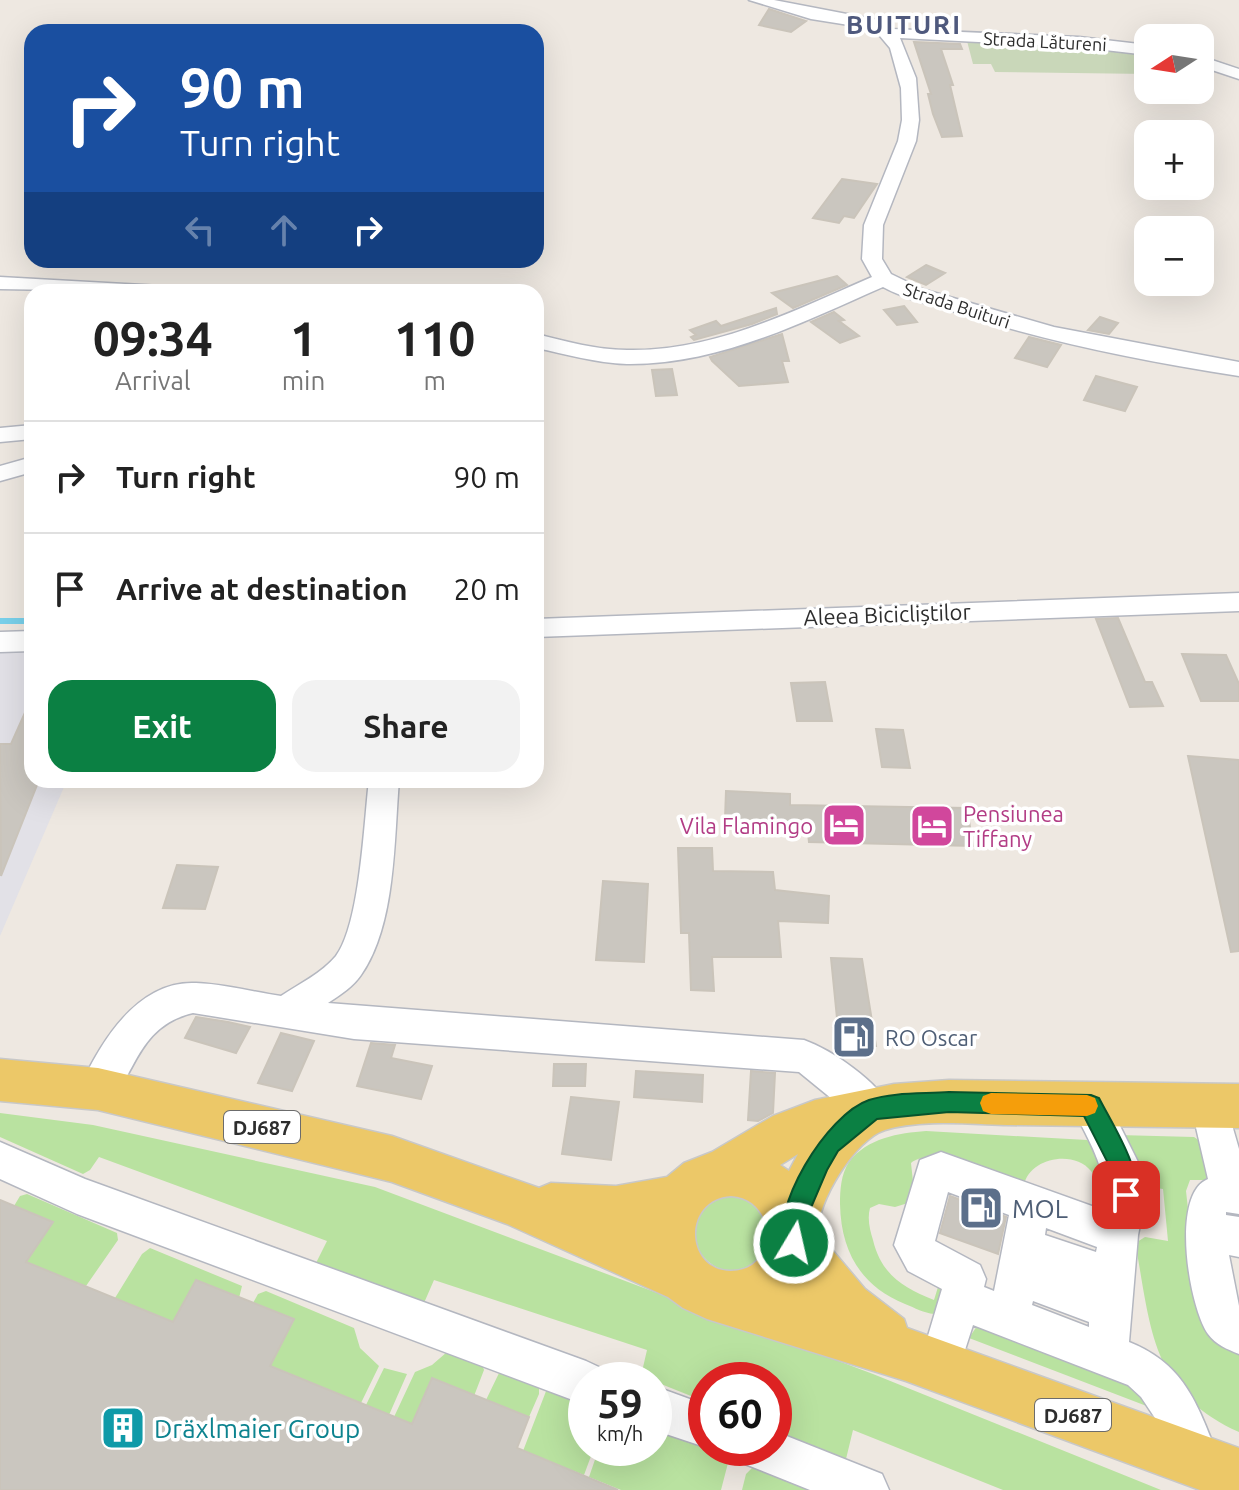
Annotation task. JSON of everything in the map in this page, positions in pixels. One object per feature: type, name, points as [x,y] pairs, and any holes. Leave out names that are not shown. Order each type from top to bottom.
[{"type":"main road","name":"DJ687","points":[[0,1080],[98,1089],[392,1159],[517,1203],[712,1290]]},
{"type":"main road","points":[[923,1360],[712,1290],[680,1268],[671,1251],[669,1223],[678,1198],[690,1185],[706,1176],[724,1172],[790,1132],[815,1122],[872,1109],[949,1102],[1224,1106]]},
{"type":"main road","points":[[712,1290],[749,1296],[766,1289],[781,1277],[790,1261],[793,1233],[818,1163],[830,1143],[872,1109]]},
{"type":"main road","points":[[724,1172],[750,1177],[774,1192],[786,1207],[793,1233],[846,1308],[923,1360]]},
{"type":"main road","name":"DJ687","points":[[517,1203],[609,1213],[629,1212],[678,1198]]},
{"type":"main road","name":"DJ687","points":[[923,1360],[1219,1469]]},
{"type":"street","name":"Strada Lătureni","points":[[756,0],[881,28],[1134,48]]},
{"type":"street","points":[[880,7],[881,28]]},
{"type":"street","name":"Strada Buituri","points":[[881,28],[900,51],[912,102],[907,140],[888,180],[874,225],[875,266],[885,279],[974,312],[1094,345],[1239,369]]},
{"type":"street","points":[[1214,66],[1239,74]]},
{"type":"street","points":[[544,343],[615,357],[650,357],[687,352],[754,333],[885,279]]},
{"type":"street","points":[[0,283],[56,284]]},
{"type":"street","points":[[0,435],[24,433]]},
{"type":"street","points":[[0,474],[24,466]]},
{"type":"street","name":"Aleea Bicicliștilor","points":[[544,628],[1239,602]]},
{"type":"street","points":[[0,642],[24,641]]},
{"type":"street","points":[[283,1014],[330,982],[356,954],[365,924],[383,788]]},
{"type":"street","points":[[98,1089],[134,1028],[151,1011],[174,1001],[193,998],[354,1023],[804,1056],[820,1065],[872,1109]]},
{"type":"street","points":[[1091,1106],[1120,1164],[1126,1195],[1112,1295],[1137,1366],[1150,1375],[1219,1469]]},
{"type":"street","points":[[1224,1106],[1235,1193],[1221,1193],[1207,1203],[1225,1266],[1219,1312],[1239,1333]]},
{"type":"street","points":[[0,1160],[77,1195],[568,1376]]},
{"type":"street","points":[[923,1360],[960,1299],[966,1279],[918,1255],[914,1245],[931,1176],[941,1171],[1020,1262],[1112,1295]]},
{"type":"street","points":[[1020,1262],[1112,1295]]},
{"type":"street","points":[[960,1299],[1020,1262]]},
{"type":"street","points":[[792,1460],[866,1490]]},
{"type":"shaded area","points":[[0,645],[24,645],[24,788],[64,788],[0,936]]},
{"type":"green space","points":[[967,41],[1044,43],[1134,52],[1134,74],[995,72],[991,64],[973,64]]},
{"type":"green space","points":[[0,1113],[93,1125],[375,1187],[873,1374],[1161,1490],[1003,1490],[853,1430],[846,1459],[792,1437],[792,1362],[688,1362],[688,1395],[672,1388],[672,1362],[644,1362],[647,1350],[434,1280],[424,1303],[316,1263],[327,1241],[99,1157],[83,1174],[0,1137]]},
{"type":"green space","points":[[926,1131],[1087,1140],[1107,1161],[1104,1205],[1091,1171],[1074,1160],[1043,1163],[1034,1168],[1024,1185],[934,1157],[911,1163],[914,1191],[908,1203],[895,1207],[879,1204],[870,1208],[869,1220],[877,1252],[895,1278],[934,1300],[938,1287],[944,1289],[938,1312],[934,1314],[916,1309],[876,1288],[856,1265],[844,1237],[840,1193],[846,1167],[865,1147],[895,1135]]},
{"type":"green space","points":[[1118,1135],[1194,1137],[1200,1141],[1210,1180],[1190,1180],[1186,1191],[1200,1318],[1209,1337],[1239,1348],[1239,1432],[1210,1416],[1188,1398],[1160,1356],[1146,1305],[1136,1247],[1137,1242],[1145,1237],[1168,1241],[1163,1189],[1142,1186]]},
{"type":"green space","points":[[724,1193],[751,1197],[773,1228],[762,1262],[737,1272],[714,1266],[701,1254],[694,1239],[693,1231],[702,1206]]},
{"type":"green space","points":[[27,1194],[117,1233],[118,1240],[86,1286],[26,1262],[53,1222],[14,1206],[20,1196]]},
{"type":"green space","points":[[150,1248],[242,1286],[239,1298],[173,1322],[115,1298],[142,1254]]},
{"type":"green space","points":[[266,1291],[354,1328],[360,1348],[379,1366],[361,1403],[270,1366],[294,1320],[253,1303],[258,1294]]},
{"type":"green space","points":[[977,1326],[1139,1382],[1157,1410],[969,1338]]},
{"type":"green space","points":[[447,1352],[482,1364],[484,1370],[474,1396],[412,1424],[394,1417],[415,1372],[432,1365]]},
{"type":"green space","points":[[384,1368],[407,1374],[389,1415],[366,1405]]},
{"type":"green space","points":[[500,1371],[539,1385],[539,1394],[529,1417],[486,1400]]},
{"type":"green space","points":[[548,1386],[568,1394],[568,1466],[587,1466],[584,1475],[523,1451]]},
{"type":"green space","points":[[672,1433],[688,1440],[688,1466],[727,1466],[721,1490],[621,1490],[589,1477],[593,1466],[672,1466]]},
{"type":"green space","points":[[752,1468],[759,1468],[812,1490],[742,1490],[746,1474]]},
{"type":"building","points":[[769,9],[806,21],[791,32],[759,25]]},
{"type":"building","points":[[914,42],[960,44],[962,49],[941,49],[953,85],[950,85],[962,136],[942,137]]},
{"type":"building","points":[[842,179],[877,184],[854,218],[844,216],[839,223],[813,218]]},
{"type":"building","points":[[926,265],[945,273],[926,285],[907,277]]},
{"type":"building","points":[[837,276],[847,285],[793,308],[772,293]]},
{"type":"building","points":[[904,306],[917,322],[897,325],[884,310]]},
{"type":"building","points":[[776,308],[777,314],[752,324],[694,340],[691,337],[696,335],[690,330],[716,321],[721,326]]},
{"type":"building","points":[[834,312],[844,320],[839,321],[859,336],[840,343],[811,322]]},
{"type":"building","points":[[1100,317],[1118,323],[1109,334],[1088,330]]},
{"type":"building","points":[[782,334],[789,361],[782,361],[788,382],[739,386],[710,357]]},
{"type":"building","points":[[1029,337],[1061,345],[1047,367],[1015,358]]},
{"type":"building","points":[[672,369],[677,395],[656,396],[652,370]]},
{"type":"building","points":[[1096,376],[1137,387],[1125,411],[1084,400]]},
{"type":"building","points":[[1118,618],[1145,682],[1152,682],[1163,706],[1130,707],[1096,619]]},
{"type":"building","points":[[1182,654],[1226,655],[1239,684],[1239,701],[1201,701]]},
{"type":"building","points":[[825,682],[832,721],[797,721],[791,683]]},
{"type":"building","points":[[24,715],[24,788],[36,788],[1,876],[0,744],[11,744]]},
{"type":"building","points":[[876,729],[903,730],[910,768],[882,767]]},
{"type":"building","points":[[1188,756],[1239,760],[1239,951],[1231,952]]},
{"type":"building","points":[[726,791],[790,794],[790,805],[967,808],[973,846],[809,842],[807,823],[725,819]]},
{"type":"building","points":[[678,848],[712,848],[713,871],[773,872],[775,890],[829,896],[828,923],[778,921],[781,957],[712,957],[714,991],[691,990],[689,933],[681,933]]},
{"type":"building","points":[[177,865],[218,867],[205,909],[163,908]]},
{"type":"building","points":[[603,881],[648,884],[644,962],[596,960]]},
{"type":"building","points":[[831,958],[862,959],[876,1046],[835,1045],[833,1028],[838,1028]]},
{"type":"building","points":[[196,1017],[250,1027],[236,1053],[185,1038]]},
{"type":"building","points":[[281,1033],[314,1041],[292,1091],[258,1083]]},
{"type":"building","points":[[371,1043],[395,1045],[391,1058],[432,1066],[421,1099],[357,1086]]},
{"type":"building","points":[[554,1064],[586,1064],[585,1086],[553,1086]]},
{"type":"building","points":[[636,1071],[703,1075],[702,1102],[634,1097]]},
{"type":"building","points":[[751,1071],[775,1073],[773,1113],[758,1121],[748,1120]]},
{"type":"building","points":[[571,1097],[619,1102],[611,1160],[562,1154]]},
{"type":"building","points":[[950,1196],[1006,1217],[998,1254],[940,1233]]},
{"type":"building","points":[[0,1200],[53,1222],[26,1262],[173,1322],[196,1280],[294,1319],[270,1366],[412,1424],[432,1378],[529,1417],[517,1448],[618,1490],[0,1490]]},
{"type":"waterway","points":[[0,621],[24,621]]},
{"type":"slow traffic","points":[[991,1103],[1087,1106]]},
{"type":"place","name":"Vila Flamingo","points":[[844,825]]},
{"type":"place","name":"Pensiunea Tiffany","points":[[932,826]]},
{"type":"place","name":"RO Oscar","points":[[854,1037]]},
{"type":"place","name":"MOL","points":[[981,1208]]},
{"type":"place","name":"Dräxlmaier Group","points":[[123,1428]]},
{"type":"district","name":"BUITURI","points":[[904,24]]},
{"type":"route","points":[[794,1243],[792,1224],[818,1163],[830,1143],[872,1109],[949,1102],[1091,1106],[1120,1164],[1126,1195]]}]
